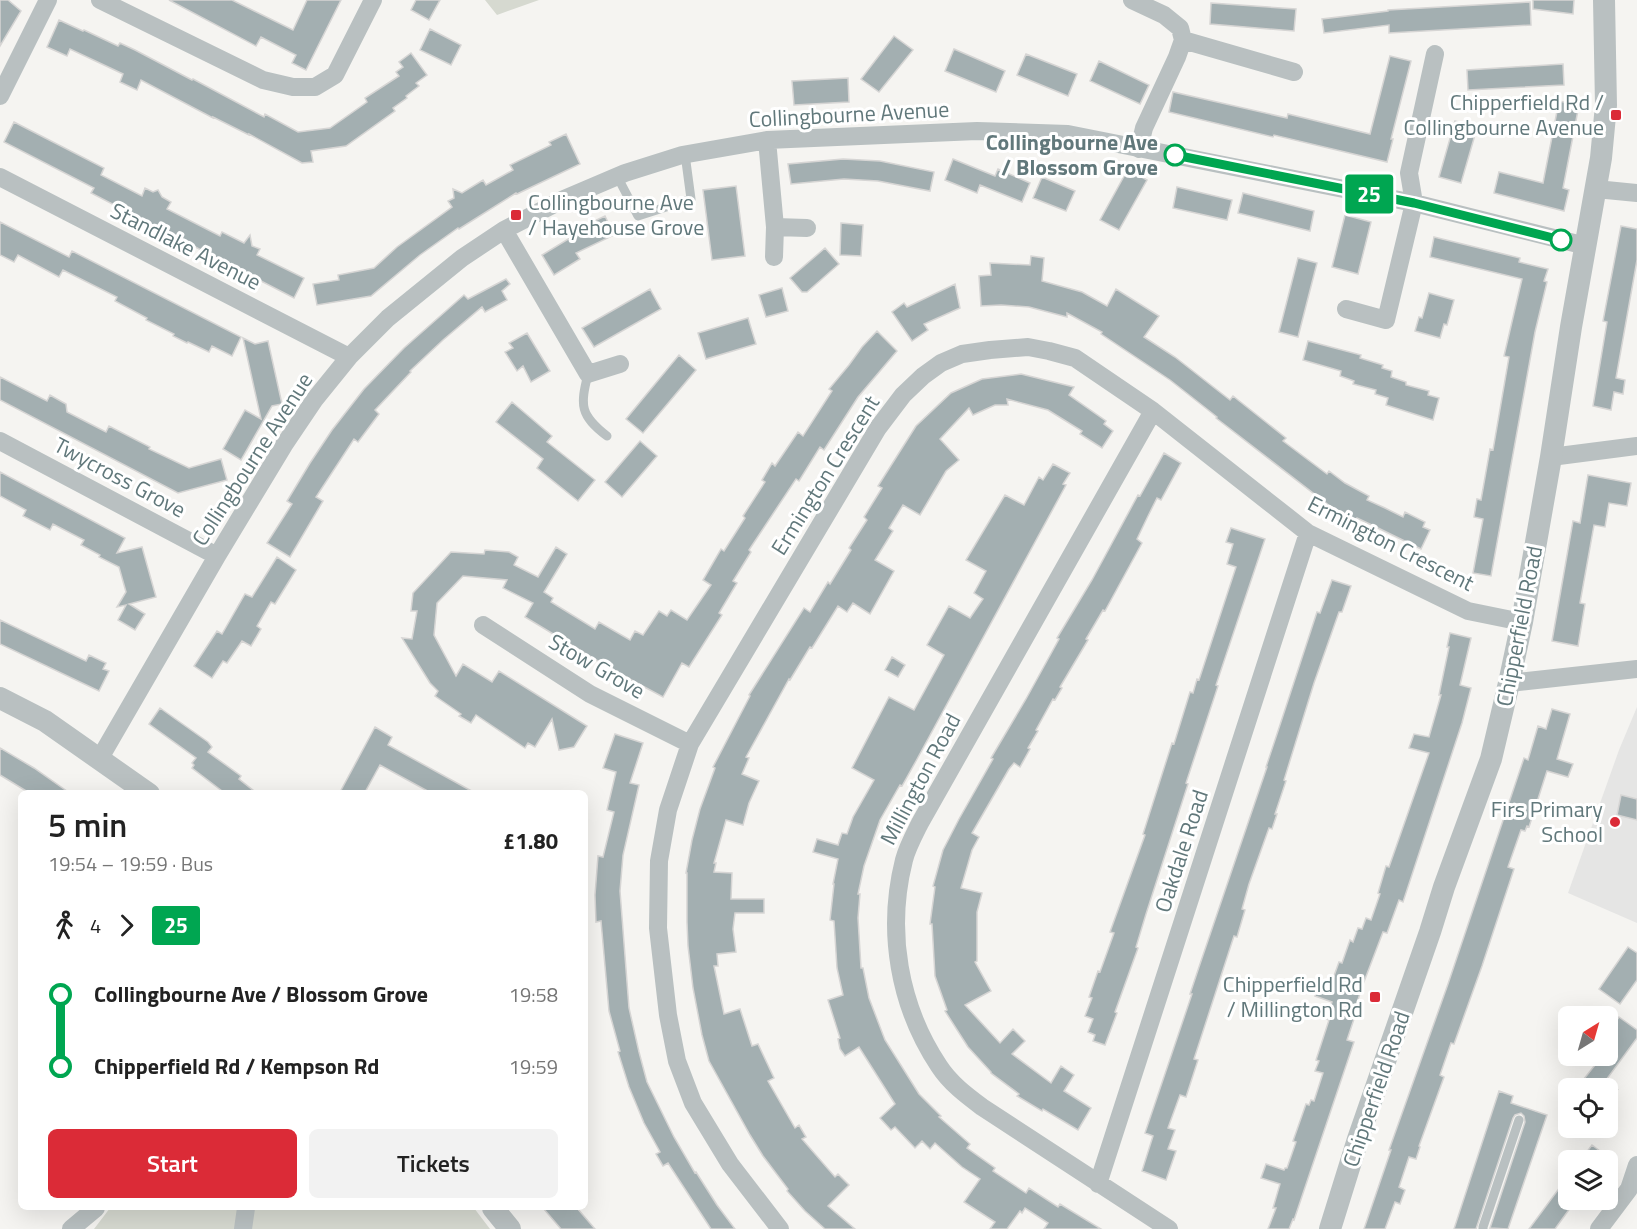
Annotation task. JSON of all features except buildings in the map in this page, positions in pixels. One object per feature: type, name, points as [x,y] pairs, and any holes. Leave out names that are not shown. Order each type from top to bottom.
[{"type":"street","points":[[0,96],[48,0]]},
{"type":"street","points":[[100,0],[263,80],[293,87],[315,87],[335,75],[373,0]]},
{"type":"street","points":[[1132,0],[1164,15],[1180,28],[1183,40],[1144,128],[1139,148]]},
{"type":"street","name":"Chipperfield Road","points":[[1330,1229],[1358,1139],[1444,887],[1491,759],[1509,683],[1551,457],[1601,158],[1606,105],[1604,0]]},
{"type":"street","points":[[1183,40],[1294,72]]},
{"type":"street","points":[[1346,309],[1386,321],[1414,203],[1409,173],[1435,54]]},
{"type":"street","name":"Collingbourne Avenue","points":[[100,758],[284,445],[315,399],[350,357],[388,318],[462,258],[504,230],[564,199],[617,176],[685,154],[767,140],[977,131],[1068,134],[1414,203],[1586,246]]},
{"type":"street","points":[[767,140],[775,227],[774,257]]},
{"type":"street","name":"Standlake Avenue","points":[[0,177],[350,357]]},
{"type":"street","points":[[1596,189],[1637,193]]},
{"type":"street","points":[[775,227],[807,228]]},
{"type":"street","points":[[504,230],[583,369],[588,374],[620,364]]},
{"type":"street","name":"Ermington Crescent","points":[[780,1229],[730,1164],[693,1103],[677,1061],[668,1015],[658,928],[659,861],[668,810],[690,744],[878,428],[903,395],[922,375],[962,354],[990,350],[1028,347],[1075,358],[1153,411],[1308,533],[1468,610],[1522,622]]},
{"type":"street","name":"Millington Road","points":[[1153,411],[920,823],[904,859],[895,916],[897,952],[902,980],[915,1024],[939,1067],[959,1089],[982,1107],[1168,1229]]},
{"type":"street","name":"Twycross Grove","points":[[0,441],[217,556]]},
{"type":"street","points":[[1551,457],[1637,446]]},
{"type":"street","name":"Oakdale Road","points":[[1098,1184],[1308,533]]},
{"type":"street","name":"Stow Grove","points":[[483,625],[590,694],[690,744]]},
{"type":"street","points":[[1509,683],[1637,669]]},
{"type":"street","points":[[0,698],[45,721],[144,790]]},
{"type":"street","points":[[1599,1229],[1629,1189],[1637,1165]]},
{"type":"street","points":[[72,1229],[94,1210]]},
{"type":"street","points":[[243,1229],[246,1210]]},
{"type":"street","points":[[495,1210],[510,1229]]},
{"type":"lane","points":[[617,176],[638,216],[691,199],[685,154]]},
{"type":"lane","points":[[588,374],[582,396],[584,410],[588,419],[607,436]]},
{"type":"lane","points":[[1483,1229],[1519,1120]]},
{"type":"shaded area","points":[[485,0],[539,0],[497,15]]},
{"type":"shaded area","name":"Firs Primary School","points":[[1637,707],[1637,923],[1568,893],[1619,750]]},
{"type":"shaded area","points":[[108,1210],[476,1210],[490,1229],[94,1229]]},
{"type":"bus line","name":"25","points":[[1175,155],[1414,203],[1561,240]]},
{"type":"place","name":"Chipperfield Rd / Collingbourne Avenue","points":[[1616,115]]},
{"type":"place","name":"Collingbourne Ave / Blossom Grove","points":[[1175,155]]},
{"type":"place","name":"Collingbourne Ave / Hayehouse Grove","points":[[516,215]]},
{"type":"place","name":"Firs Primary School","points":[[1615,822]]},
{"type":"place","name":"Chipperfield Rd / Millington Rd","points":[[1375,997]]}]
